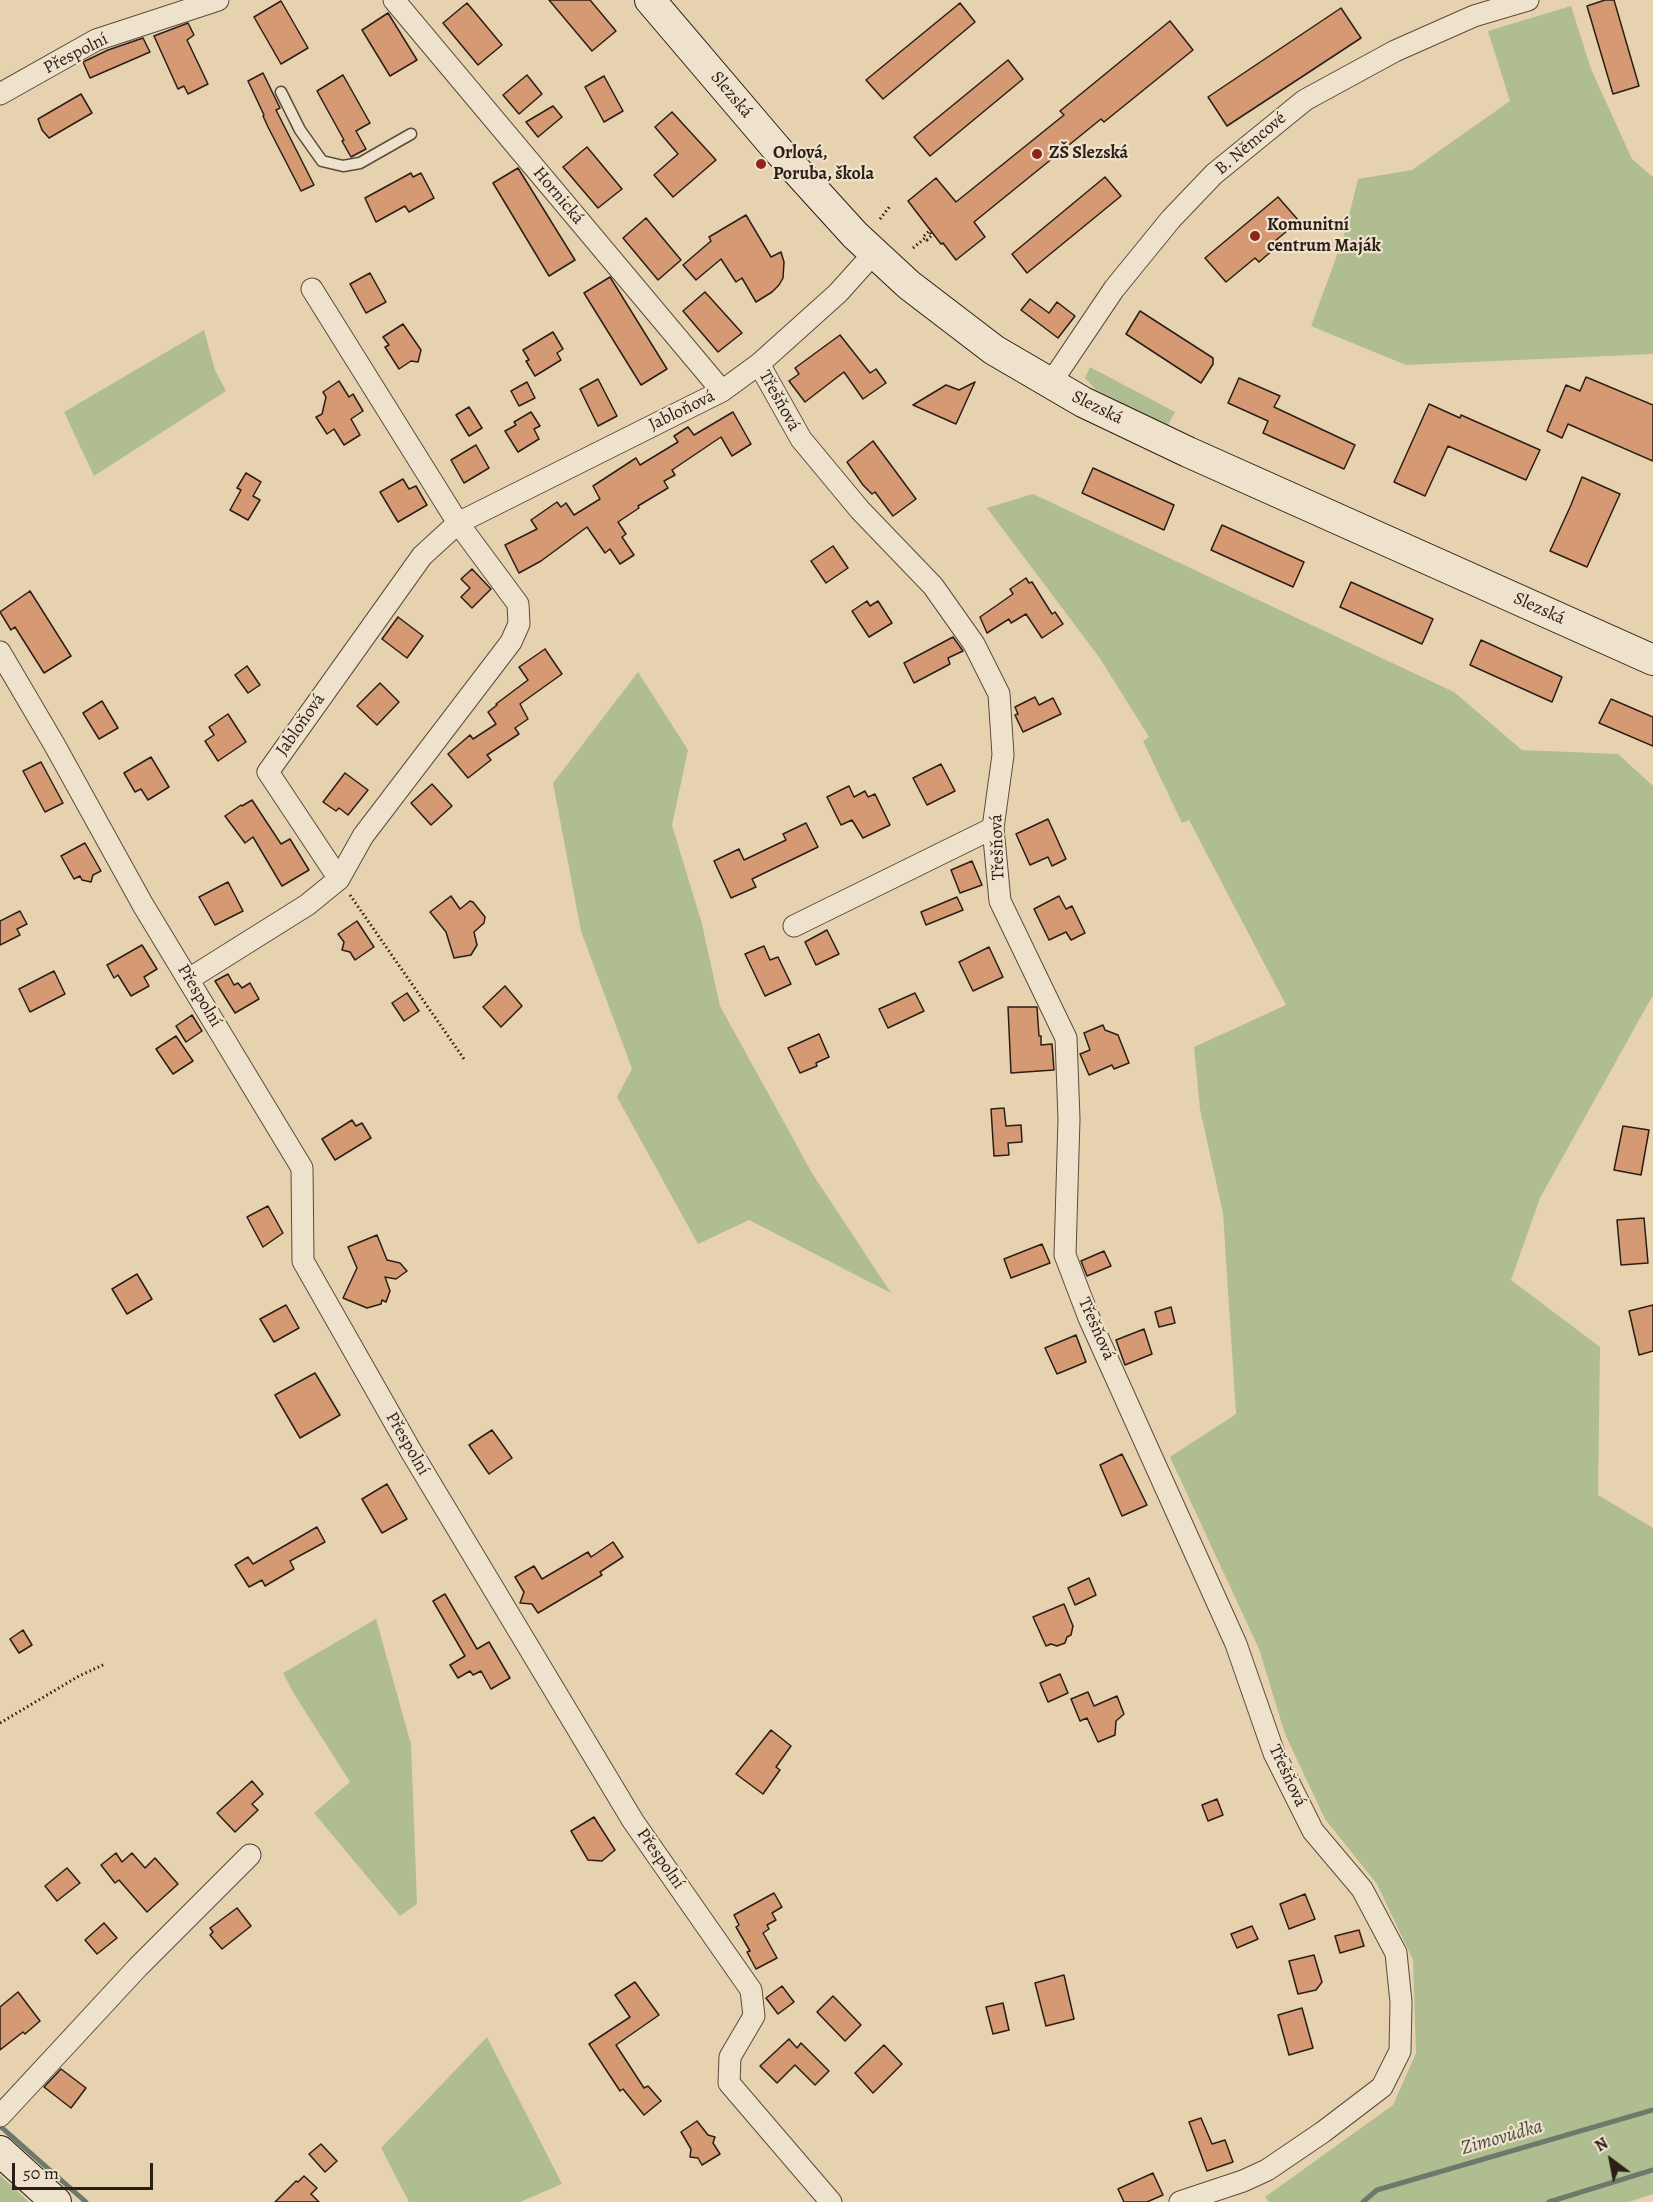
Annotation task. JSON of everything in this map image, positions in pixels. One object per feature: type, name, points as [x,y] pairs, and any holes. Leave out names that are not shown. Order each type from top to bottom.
[{"type":"street","name":"Přespolní","points":[[0,94],[96,40],[188,5],[218,0]]},
{"type":"street","name":"Hornická","points":[[394,0],[722,391]]},
{"type":"street","name":"Slezská","points":[[650,0],[776,148],[874,253],[909,285],[1009,360],[1050,384],[1188,452],[1653,660]]},
{"type":"street","name":"B. Němcové","points":[[1050,384],[1114,289],[1171,219],[1214,174],[1305,100],[1472,8],[1528,0]]},
{"type":"street","name":"Jabloňová","points":[[339,879],[268,772],[422,556],[458,523],[722,391],[759,364],[838,293],[874,253]]},
{"type":"street","points":[[189,980],[307,905],[339,879],[363,836],[511,642],[519,624],[518,604],[458,523],[312,289]]},
{"type":"street","name":"Třešňová","points":[[759,364],[801,439],[860,510],[933,586],[974,644],[999,694],[1003,755],[993,828],[1000,901],[1066,1038],[1069,1119],[1065,1255],[1089,1318],[1236,1644],[1274,1753],[1313,1831],[1362,1889],[1396,1953],[1401,2002],[1400,2051],[1382,2086],[1323,2132],[1267,2170],[1243,2181],[1180,2202]]},
{"type":"street","name":"Přespolní","points":[[0,652],[143,905],[302,1168],[303,1261],[424,1473],[633,1821],[751,1990],[754,2016],[730,2057],[729,2083],[831,2202]]},
{"type":"street","points":[[794,926],[993,828]]},
{"type":"street","points":[[0,2116],[138,1967],[250,1855]]},
{"type":"street","points":[[0,2151],[56,2202]]},
{"type":"lane","points":[[281,92],[300,130],[322,161],[343,166],[360,163],[411,134]]},
{"type":"path","points":[[880,219],[891,206]]},
{"type":"path","points":[[913,248],[930,232]]},
{"type":"path","points":[[339,879],[464,1059]]},
{"type":"path","points":[[0,1723],[79,1676],[105,1664]]},
{"type":"green space","points":[[1571,6],[1591,69],[1632,159],[1653,177],[1653,354],[1406,365],[1311,326],[1343,239],[1358,179],[1412,170],[1510,101],[1488,31]]},
{"type":"green space","points":[[204,330],[215,370],[226,391],[94,476],[64,412]]},
{"type":"green space","points":[[1090,367],[1175,412],[1167,427],[1096,390],[1085,378]]},
{"type":"green space","points":[[1033,494],[1454,692],[1522,750],[1618,754],[1653,786],[1653,995],[1540,1198],[1511,1280],[1600,1347],[1598,1495],[1653,1528],[1653,2194],[1629,2202],[1269,2202],[1265,2197],[1393,2105],[1416,2053],[1413,1960],[1377,1884],[1325,1819],[1285,1734],[1259,1649],[1170,1457],[1236,1414],[1223,1213],[1200,1109],[1194,1047],[1286,1005],[1189,820],[1182,823],[1143,741],[1149,737],[1099,657],[987,508]]},
{"type":"green space","points":[[638,672],[688,750],[672,825],[702,924],[720,1006],[812,1173],[891,1293],[749,1220],[698,1244],[617,1097],[632,1069],[581,931],[553,783]]},
{"type":"green space","points":[[376,1619],[411,1744],[417,1904],[400,1916],[314,1813],[350,1782],[283,1673]]},
{"type":"green space","points":[[487,2037],[562,2184],[520,2202],[409,2202],[381,2148]]},
{"type":"green space","points":[[0,2175],[29,2202],[0,2202]]},
{"type":"building","points":[[549,0],[590,0],[616,31],[592,51]]},
{"type":"building","points":[[1605,0],[1614,0],[1639,86],[1613,94],[1587,6]]},
{"type":"building","points":[[281,1],[308,48],[281,64],[254,17]]},
{"type":"building","points":[[467,3],[502,45],[478,65],[443,23]]},
{"type":"building","points":[[960,3],[975,22],[883,99],[866,80]]},
{"type":"building","points":[[1341,8],[1361,38],[1227,126],[1208,97]]},
{"type":"building","points":[[388,13],[417,60],[390,76],[362,30]]},
{"type":"building","points":[[1170,21],[1193,50],[1104,122],[1101,119],[974,222],[985,237],[956,260],[908,201],[936,178],[956,202],[1064,115],[1060,111]]},
{"type":"building","points":[[188,23],[194,35],[187,40],[208,84],[188,94],[184,86],[178,89],[154,36]]},
{"type":"building","points":[[143,38],[150,52],[90,78],[83,62],[108,50]]},
{"type":"building","points":[[1008,60],[1023,79],[930,156],[914,137]]},
{"type":"building","points":[[263,73],[280,108],[276,110],[314,185],[301,191],[268,127],[248,81]]},
{"type":"building","points":[[343,75],[370,123],[356,131],[366,149],[351,157],[317,91]]},
{"type":"building","points":[[527,75],[542,94],[519,114],[503,95]]},
{"type":"building","points":[[604,76],[623,111],[604,122],[585,87]]},
{"type":"building","points":[[81,94],[92,113],[49,138],[42,130],[38,119]]},
{"type":"building","points":[[553,106],[562,117],[538,137],[526,122]]},
{"type":"building","points":[[672,112],[716,160],[673,197],[654,175],[678,154],[655,127]]},
{"type":"building","points":[[587,147],[622,189],[598,208],[563,167]]},
{"type":"building","points":[[518,168],[575,260],[549,276],[493,183]]},
{"type":"building","points":[[411,173],[413,177],[421,173],[434,198],[409,212],[405,206],[376,222],[365,198]]},
{"type":"building","points":[[1105,177],[1121,196],[1027,273],[1012,254]]},
{"type":"building","name":"Komunitní centrum Maják","points":[[1278,197],[1299,221],[1269,246],[1273,250],[1259,262],[1255,258],[1226,282],[1205,258]]},
{"type":"building","points":[[746,215],[771,257],[781,252],[784,262],[783,278],[779,285],[756,302],[742,278],[736,282],[721,259],[696,280],[683,265],[711,241],[709,237]]},
{"type":"building","points":[[646,218],[681,260],[658,280],[623,238]]},
{"type":"building","points":[[370,273],[386,302],[366,313],[350,284]]},
{"type":"building","points":[[610,277],[667,369],[641,385],[584,293]]},
{"type":"building","points":[[705,292],[742,333],[718,352],[683,311]]},
{"type":"building","points":[[1030,299],[1049,313],[1057,302],[1075,316],[1058,338],[1021,310]]},
{"type":"building","points":[[1140,311],[1213,358],[1213,364],[1201,383],[1126,334]]},
{"type":"building","points":[[403,324],[421,350],[418,362],[411,361],[399,369],[385,347],[389,345],[383,337]]},
{"type":"building","points":[[553,332],[563,349],[557,353],[561,360],[535,376],[526,361],[529,360],[523,350]]},
{"type":"building","points":[[840,335],[870,373],[876,369],[886,383],[863,399],[844,372],[805,402],[789,381],[799,374],[795,368]]},
{"type":"building","points":[[1586,377],[1653,405],[1653,461],[1568,424],[1562,438],[1547,431],[1566,385],[1580,391]]},
{"type":"building","points":[[1239,378],[1280,396],[1274,407],[1355,445],[1344,469],[1263,433],[1268,421],[1228,403]]},
{"type":"building","points":[[598,379],[617,416],[598,426],[580,389]]},
{"type":"building","points":[[339,381],[349,397],[353,394],[363,411],[351,419],[360,435],[344,445],[334,429],[327,434],[316,417],[322,414],[326,397],[323,392]]},
{"type":"building","points":[[527,382],[535,398],[519,406],[511,391]]},
{"type":"building","points":[[975,382],[956,424],[913,405],[946,385],[959,390]]},
{"type":"building","points":[[1429,404],[1460,418],[1461,415],[1540,450],[1526,480],[1448,446],[1425,496],[1394,482]]},
{"type":"building","points":[[469,407],[482,428],[469,436],[456,415]]},
{"type":"building","points":[[531,412],[540,426],[534,429],[539,439],[518,452],[505,431],[516,425],[514,422]]},
{"type":"building","points":[[733,412],[751,444],[732,456],[721,437],[672,470],[675,475],[664,481],[668,488],[638,506],[639,508],[618,522],[626,534],[622,537],[634,555],[620,564],[610,549],[605,553],[587,527],[541,561],[519,573],[505,545],[537,529],[531,520],[557,502],[561,507],[566,503],[574,515],[600,499],[593,486],[636,458],[640,465],[678,442],[674,436],[688,427],[694,435]]},
{"type":"building","points":[[873,441],[916,499],[893,516],[875,492],[872,494],[863,485],[847,462]]},
{"type":"building","points":[[476,445],[489,468],[464,483],[451,460]]},
{"type":"building","points":[[1093,468],[1174,505],[1164,530],[1082,493]]},
{"type":"building","points":[[246,473],[261,482],[253,496],[260,500],[248,520],[230,510],[241,490],[237,488]]},
{"type":"building","points":[[1582,477],[1620,494],[1587,567],[1550,551]]},
{"type":"building","points":[[403,479],[409,489],[416,486],[427,505],[398,522],[380,492]]},
{"type":"building","points":[[1222,525],[1304,562],[1293,587],[1211,550]]},
{"type":"building","points":[[833,546],[848,568],[826,583],[811,561]]},
{"type":"building","points":[[472,569],[491,589],[472,608],[461,597],[470,588],[461,579]]},
{"type":"building","points":[[1026,578],[1029,583],[1032,582],[1052,614],[1055,612],[1063,624],[1042,638],[1026,614],[1011,623],[1009,619],[987,633],[980,617],[1013,594],[1010,589]]},
{"type":"building","points":[[1351,582],[1433,619],[1422,644],[1340,607]]},
{"type":"building","points":[[30,591],[71,656],[44,673],[15,627],[11,630],[0,612]]},
{"type":"building","points":[[867,601],[870,606],[878,601],[892,623],[869,637],[852,611]]},
{"type":"building","points":[[398,617],[423,636],[407,658],[382,639]]},
{"type":"building","points":[[953,637],[963,651],[948,658],[950,664],[914,683],[904,663]]},
{"type":"building","points":[[1481,640],[1562,677],[1552,702],[1470,665]]},
{"type":"building","points":[[545,649],[562,674],[520,704],[528,719],[515,728],[519,734],[487,755],[491,760],[468,778],[448,754],[470,735],[473,739],[496,724],[488,712],[528,680],[519,667]]},
{"type":"building","points":[[247,666],[260,685],[248,693],[235,675]]},
{"type":"building","points":[[380,683],[399,702],[377,725],[357,706]]},
{"type":"building","points":[[1035,697],[1039,705],[1053,698],[1061,714],[1023,732],[1015,715],[1018,714],[1015,707]]},
{"type":"building","points":[[1611,699],[1653,717],[1653,746],[1599,723]]},
{"type":"building","points":[[102,701],[118,728],[99,739],[83,713]]},
{"type":"building","points":[[228,714],[246,742],[218,761],[205,741],[214,735],[209,727]]},
{"type":"building","points":[[151,757],[169,787],[148,800],[141,789],[135,792],[124,773]]},
{"type":"building","points":[[41,762],[63,803],[45,812],[23,771]]},
{"type":"building","points":[[941,764],[955,791],[927,805],[913,778]]},
{"type":"building","points":[[345,773],[368,790],[348,815],[339,808],[336,811],[323,802]]},
{"type":"building","points":[[432,784],[452,806],[431,825],[411,803]]},
{"type":"building","points":[[849,786],[854,797],[865,791],[868,797],[875,794],[890,825],[863,838],[852,820],[841,825],[827,797]]},
{"type":"building","points":[[252,800],[281,844],[290,839],[309,870],[282,886],[253,837],[245,843],[225,816]]},
{"type":"building","points":[[1048,819],[1066,859],[1052,866],[1048,857],[1030,865],[1016,834]]},
{"type":"building","points":[[806,823],[818,847],[752,879],[756,887],[731,898],[714,861],[739,849],[744,860],[786,840],[783,834]]},
{"type":"building","points":[[85,843],[101,871],[93,875],[91,882],[82,880],[80,876],[74,879],[61,856]]},
{"type":"building","points":[[972,861],[982,885],[960,893],[951,870]]},
{"type":"building","points":[[228,882],[243,911],[215,925],[199,897]]},
{"type":"building","points":[[451,896],[460,909],[470,901],[473,902],[485,917],[484,923],[474,932],[477,945],[471,955],[454,958],[446,932],[430,912]]},
{"type":"building","points":[[1059,896],[1066,909],[1072,906],[1085,933],[1071,940],[1066,932],[1049,940],[1034,909]]},
{"type":"building","points":[[957,897],[963,910],[926,925],[921,912]]},
{"type":"building","points":[[20,911],[27,924],[17,929],[20,935],[0,945],[0,921]]},
{"type":"building","points":[[357,921],[374,947],[355,960],[350,952],[342,950],[344,942],[338,934]]},
{"type":"building","points":[[827,930],[839,954],[816,965],[805,942]]},
{"type":"building","points":[[142,945],[157,969],[144,977],[149,986],[131,996],[118,975],[114,978],[107,965]]},
{"type":"building","points":[[764,946],[770,960],[778,957],[791,984],[765,996],[745,954]]},
{"type":"building","points":[[989,947],[1003,977],[973,991],[959,962]]},
{"type":"building","points":[[54,971],[65,994],[30,1012],[19,989]]},
{"type":"building","points":[[228,974],[234,985],[238,983],[242,988],[250,983],[259,999],[235,1013],[215,981]]},
{"type":"building","points":[[505,986],[522,1006],[501,1027],[483,1007]]},
{"type":"building","points":[[407,993],[419,1011],[404,1021],[392,1003]]},
{"type":"building","points":[[915,993],[924,1011],[888,1028],[879,1009]]},
{"type":"building","points":[[1008,1007],[1037,1007],[1041,1045],[1052,1044],[1054,1070],[1011,1073]]},
{"type":"building","points":[[192,1015],[202,1031],[186,1042],[176,1026]]},
{"type":"building","points":[[1103,1025],[1105,1030],[1118,1035],[1129,1063],[1114,1069],[1112,1065],[1089,1075],[1080,1054],[1090,1050],[1084,1033]]},
{"type":"building","points":[[819,1034],[829,1057],[816,1063],[817,1066],[800,1073],[788,1048]]},
{"type":"building","points":[[176,1036],[193,1061],[173,1074],[156,1049]]},
{"type":"building","points":[[1004,1108],[1006,1126],[1021,1125],[1022,1142],[1008,1143],[1009,1155],[994,1156],[991,1109]]},
{"type":"building","points":[[352,1120],[356,1126],[362,1123],[371,1138],[335,1160],[322,1139]]},
{"type":"building","points":[[1623,1126],[1649,1130],[1641,1175],[1614,1170]]},
{"type":"building","points":[[268,1206],[283,1233],[263,1247],[247,1217]]},
{"type":"building","points":[[1644,1218],[1648,1263],[1621,1265],[1617,1220]]},
{"type":"building","points":[[377,1235],[387,1260],[400,1263],[407,1271],[396,1279],[385,1277],[390,1291],[386,1302],[382,1300],[381,1304],[367,1308],[343,1298],[357,1268],[348,1247]]},
{"type":"building","points":[[1042,1244],[1050,1263],[1011,1278],[1004,1259]]},
{"type":"building","points":[[1104,1251],[1111,1266],[1087,1276],[1081,1261]]},
{"type":"building","points":[[137,1274],[152,1299],[127,1314],[112,1289]]},
{"type":"building","points":[[286,1305],[299,1328],[274,1342],[260,1319]]},
{"type":"building","points":[[1653,1305],[1653,1351],[1639,1355],[1629,1311]]},
{"type":"building","points":[[1171,1307],[1175,1323],[1159,1327],[1155,1312]]},
{"type":"building","points":[[1144,1329],[1152,1354],[1125,1365],[1116,1340]]},
{"type":"building","points":[[1076,1335],[1086,1362],[1057,1374],[1045,1348]]},
{"type":"building","points":[[315,1373],[340,1415],[300,1438],[275,1395]]},
{"type":"building","points":[[492,1430],[512,1458],[489,1474],[469,1445]]},
{"type":"building","points":[[1122,1454],[1147,1505],[1122,1516],[1100,1465]]},
{"type":"building","points":[[387,1484],[407,1519],[382,1533],[362,1499]]},
{"type":"building","points":[[317,1527],[325,1542],[290,1561],[294,1569],[265,1586],[262,1580],[249,1587],[235,1565],[248,1557],[253,1564]]},
{"type":"building","points":[[613,1542],[623,1557],[600,1572],[602,1575],[538,1613],[532,1604],[520,1603],[524,1592],[515,1577],[534,1566],[542,1579],[588,1552],[591,1557]]},
{"type":"building","points":[[1089,1578],[1096,1595],[1075,1605],[1068,1588]]},
{"type":"building","points":[[445,1594],[477,1649],[489,1642],[510,1678],[491,1689],[481,1671],[473,1675],[470,1671],[458,1678],[450,1665],[465,1656],[433,1601]]},
{"type":"building","points":[[1064,1604],[1073,1626],[1071,1635],[1067,1637],[1065,1643],[1046,1646],[1033,1617]]},
{"type":"building","points":[[23,1630],[32,1645],[19,1653],[10,1639]]},
{"type":"building","points":[[1060,1674],[1068,1693],[1048,1702],[1040,1683]]},
{"type":"building","points":[[1088,1692],[1094,1706],[1117,1696],[1124,1714],[1116,1721],[1115,1735],[1098,1742],[1087,1718],[1080,1721],[1071,1699]]},
{"type":"building","points":[[771,1730],[791,1746],[776,1767],[780,1770],[763,1794],[736,1774]]},
{"type":"building","points":[[252,1781],[263,1794],[252,1804],[258,1810],[235,1832],[217,1813]]},
{"type":"building","points":[[1217,1799],[1223,1815],[1208,1821],[1202,1805]]},
{"type":"building","points":[[594,1817],[615,1850],[602,1861],[588,1860],[571,1831]]},
{"type":"building","points":[[116,1853],[122,1862],[132,1853],[145,1868],[155,1858],[178,1884],[147,1912],[119,1880],[115,1883],[101,1865]]},
{"type":"building","points":[[67,1868],[80,1883],[57,1901],[45,1886]]},
{"type":"building","points":[[774,1893],[782,1907],[772,1913],[776,1920],[767,1925],[769,1929],[763,1933],[777,1958],[756,1969],[747,1952],[750,1951],[736,1927],[739,1925],[734,1915]]},
{"type":"building","points":[[1305,1894],[1315,1919],[1289,1929],[1280,1904]]},
{"type":"building","points":[[237,1908],[251,1926],[222,1949],[210,1935],[213,1932],[210,1928]]},
{"type":"building","points":[[104,1923],[117,1938],[97,1954],[85,1940]]},
{"type":"building","points":[[1252,1926],[1258,1939],[1237,1948],[1231,1934]]},
{"type":"building","points":[[1359,1930],[1364,1946],[1340,1953],[1335,1936]]},
{"type":"building","points":[[1314,1955],[1322,1982],[1316,1990],[1298,1994],[1289,1961]]},
{"type":"building","points":[[1064,1975],[1074,2019],[1046,2026],[1035,1983]]},
{"type":"building","points":[[635,1982],[659,2015],[616,2045],[644,2088],[648,2086],[661,2101],[644,2115],[623,2089],[620,2091],[589,2044],[630,2017],[615,1995]]},
{"type":"building","points":[[782,1986],[794,2002],[778,2014],[766,1998]]},
{"type":"building","points":[[18,1992],[40,2021],[0,2050],[0,2007]]},
{"type":"building","points":[[833,1996],[861,2025],[845,2041],[817,2012]]},
{"type":"building","points":[[1003,2003],[1009,2030],[993,2034],[986,2007]]},
{"type":"building","points":[[1302,2008],[1313,2048],[1289,2055],[1278,2015]]},
{"type":"building","points":[[789,2039],[797,2048],[801,2043],[829,2071],[815,2085],[795,2065],[777,2083],[760,2066]]},
{"type":"building","points":[[884,2045],[902,2064],[873,2093],[855,2073]]},
{"type":"building","points":[[61,2069],[86,2088],[71,2108],[44,2087]]},
{"type":"building","points":[[1201,2118],[1212,2144],[1225,2140],[1233,2162],[1207,2171],[1189,2122]]},
{"type":"building","points":[[697,2121],[708,2135],[715,2137],[713,2143],[720,2154],[702,2165],[698,2158],[690,2157],[691,2149],[681,2132]]},
{"type":"building","points":[[321,2144],[337,2161],[325,2172],[309,2154]]},
{"type":"building","points":[[1153,2173],[1163,2195],[1147,2202],[1124,2202],[1118,2189]]},
{"type":"building","points":[[304,2176],[317,2188],[311,2194],[319,2202],[275,2202],[296,2181],[298,2182]]},
{"type":"waterway","name":"Zimovůdka","points":[[1363,2202],[1377,2190],[1653,2110]]},
{"type":"waterway","points":[[0,2126],[86,2202]]},
{"type":"waterway","points":[[1549,2202],[1653,2170]]},
{"type":"place","name":"ZŠ Slezská","points":[[1037,154]]},
{"type":"place","name":"Orlová, Poruba, škola","points":[[761,164]]},
{"type":"place","name":"Komunitní centrum Maják","points":[[1255,236]]}]
